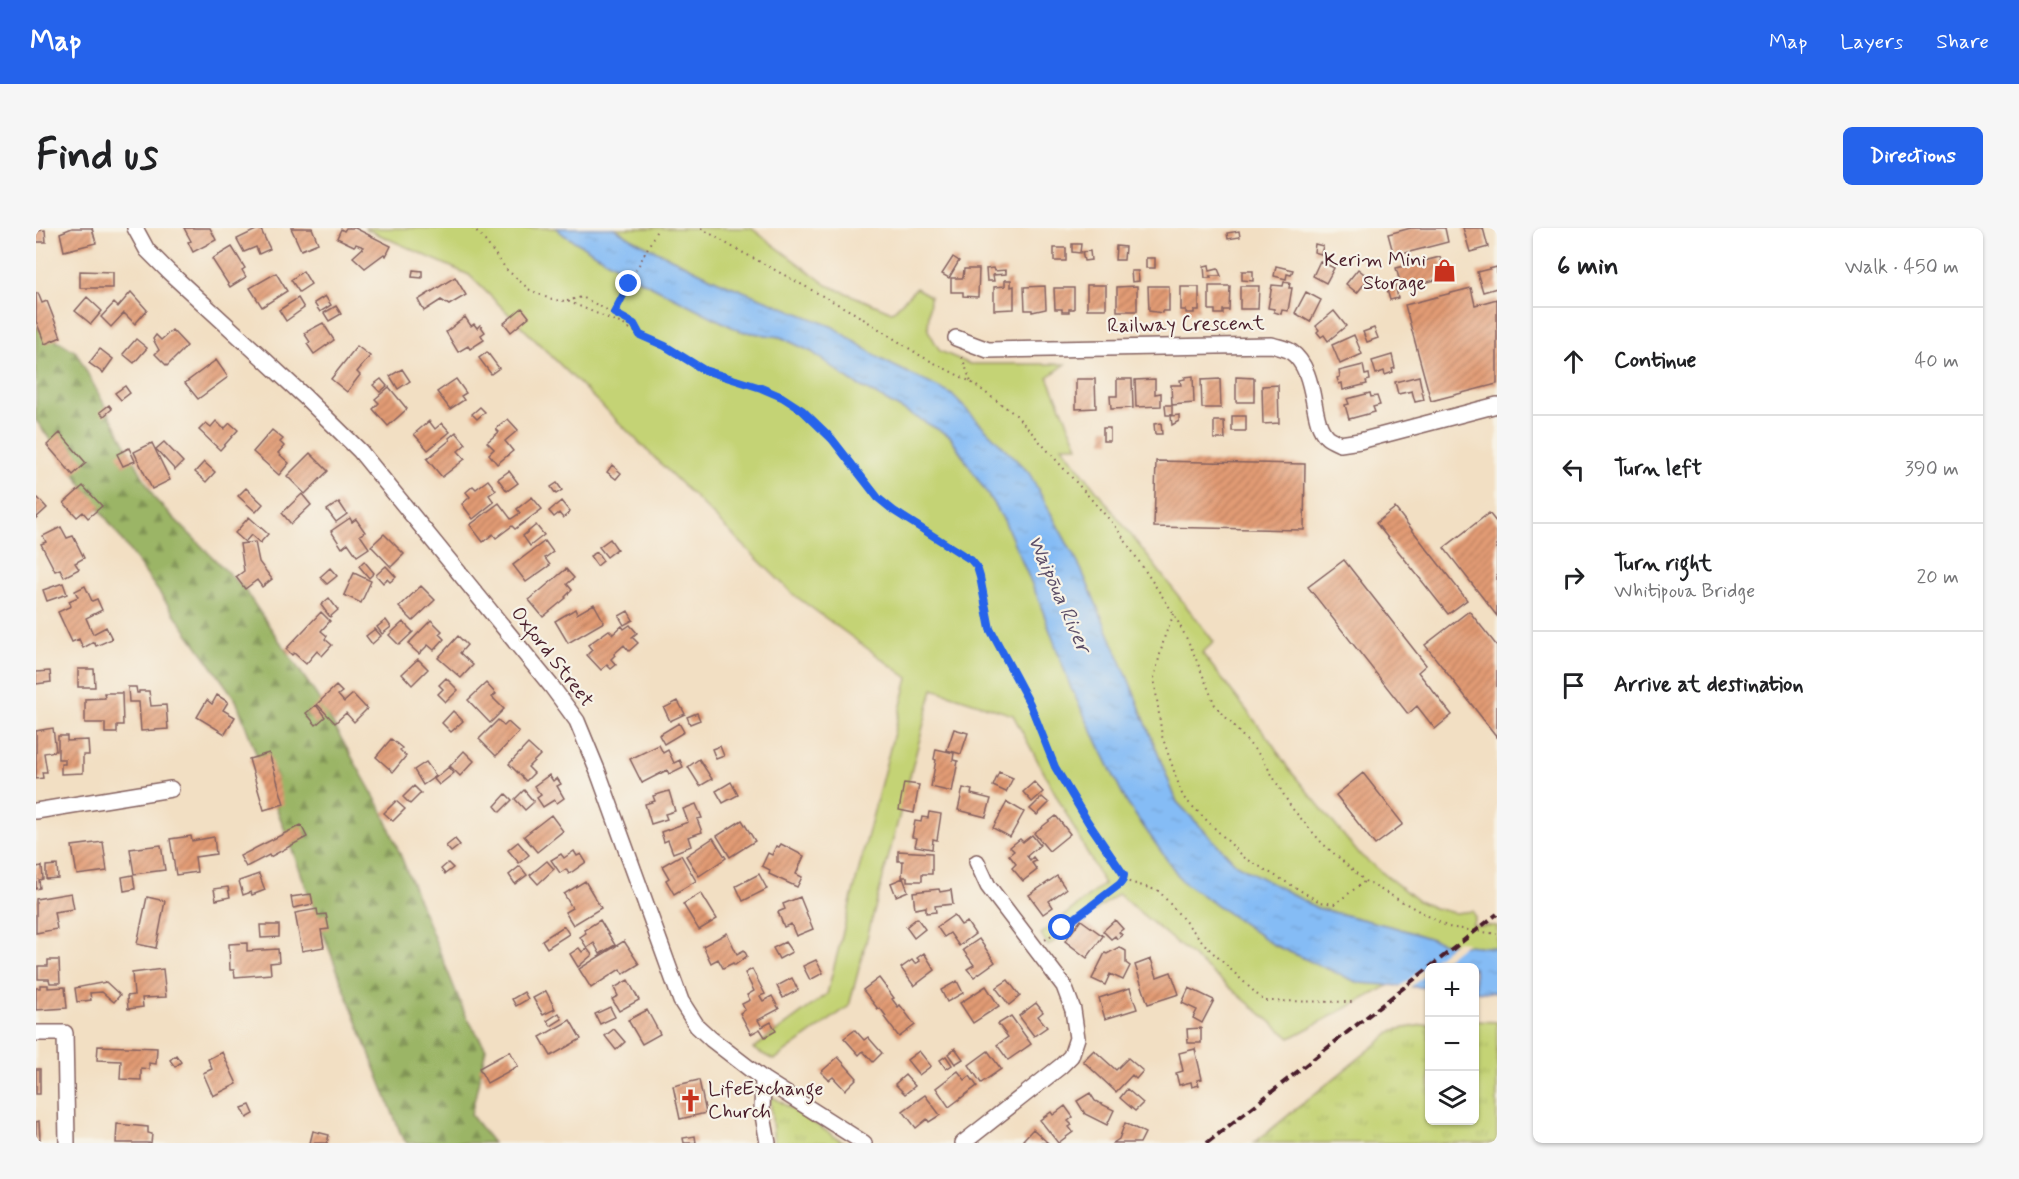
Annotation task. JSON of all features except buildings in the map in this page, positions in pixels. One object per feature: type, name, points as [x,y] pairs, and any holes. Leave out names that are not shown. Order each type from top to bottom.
[{"type":"street","name":"Oxford Street","points":[[135,228],[147,250],[169,272],[360,451],[552,687],[577,721],[598,772],[681,1001],[697,1026],[763,1079],[864,1143]]},
{"type":"street","name":"Railway Crescent","points":[[956,338],[988,350],[1272,345],[1289,351],[1302,364],[1309,379],[1326,436],[1340,444],[1360,441],[1497,405]]},
{"type":"street","points":[[36,811],[171,789]]},
{"type":"street","points":[[963,1143],[1071,1056],[1077,1038],[1073,1010],[1064,986],[988,886],[976,862]]},
{"type":"street","points":[[36,1033],[65,1034],[67,1143]]},
{"type":"street","points":[[763,1079],[762,1110],[768,1143]]},
{"type":"path","points":[[472,228],[519,282],[552,300],[567,301],[582,297],[634,324],[640,335]]},
{"type":"path","points":[[614,313],[658,228]]},
{"type":"path","points":[[702,228],[854,313],[921,356],[971,382],[1016,416],[1116,527],[1174,614],[1191,647],[1215,705],[1262,758],[1291,807],[1322,843],[1365,881],[1449,927],[1497,934]]},
{"type":"path","points":[[567,301],[622,324],[665,346],[704,370],[771,392],[802,410],[832,439],[878,498],[894,511],[971,560],[977,567],[980,577],[990,629],[1030,704],[1055,767],[1123,873],[1123,880]]},
{"type":"path","points":[[956,338],[971,382]]},
{"type":"path","points":[[1174,614],[1165,635],[1154,678],[1162,736],[1183,797],[1245,858],[1320,902],[1335,904],[1365,881]]},
{"type":"path","points":[[1035,948],[1123,880]]},
{"type":"path","points":[[1123,880],[1159,891],[1208,948],[1264,1001],[1354,1002]]},
{"type":"green space","points":[[364,228],[556,228],[640,280],[740,331],[780,337],[812,352],[851,381],[950,436],[1004,520],[1038,598],[1071,688],[1127,803],[1182,881],[1274,945],[1359,983],[1390,985],[1290,1038],[1118,894],[1048,946],[1041,934],[1104,884],[1013,715],[933,689],[849,1006],[774,1060],[753,1049],[827,994],[908,678],[794,595],[469,275]]},
{"type":"green space","points":[[614,228],[751,228],[827,285],[892,312],[916,288],[930,296],[928,330],[940,351],[970,364],[1066,364],[1048,377],[1078,446],[1062,446],[1214,642],[1202,653],[1272,743],[1288,768],[1359,854],[1418,901],[1455,913],[1473,911],[1475,918],[1472,925],[1497,926],[1497,948],[1444,943],[1397,928],[1317,908],[1236,864],[1177,802],[1130,683],[1081,569],[1029,473],[951,394],[882,360],[833,327],[718,281]]},
{"type":"green space","points":[[36,327],[76,352],[155,499],[244,589],[317,696],[383,812],[465,1014],[486,1049],[471,1115],[493,1143],[407,1143],[402,1137],[236,700],[36,420]]},
{"type":"green space","points":[[1479,1021],[1497,1022],[1497,1143],[1254,1143],[1394,1030],[1425,1025],[1425,1125],[1479,1125]]},
{"type":"green space","points":[[770,1095],[845,1143],[774,1143]]},
{"type":"water","name":"Waipōua River","points":[[556,228],[614,228],[718,281],[833,327],[882,360],[951,394],[1029,473],[1081,569],[1130,683],[1177,802],[1236,864],[1317,908],[1397,928],[1444,943],[1497,948],[1497,993],[1479,991],[1479,963],[1425,963],[1425,988],[1359,983],[1274,945],[1182,881],[1127,803],[1071,688],[1038,598],[1004,520],[950,436],[851,381],[812,352],[780,337],[740,331],[640,280]]},
{"type":"pier","points":[[1457,941],[1467,942],[1440,963],[1430,963]]},
{"type":"pier","points":[[1425,967],[1425,975],[1407,990],[1397,989]]},
{"type":"railway","points":[[1207,1143],[1497,914]]},
{"type":"place","name":"Kerim Mini Storage","points":[[1444,271]]},
{"type":"place","name":"LifeExchange Church","points":[[690,1100]]},
{"type":"route","points":[[629,284],[614,313],[634,324],[640,335],[678,353],[704,370],[761,388],[782,397],[802,410],[832,439],[878,498],[894,511],[963,553],[977,567],[990,629],[1030,704],[1055,767],[1088,822],[1124,875],[1120,884],[1062,928]]}]
